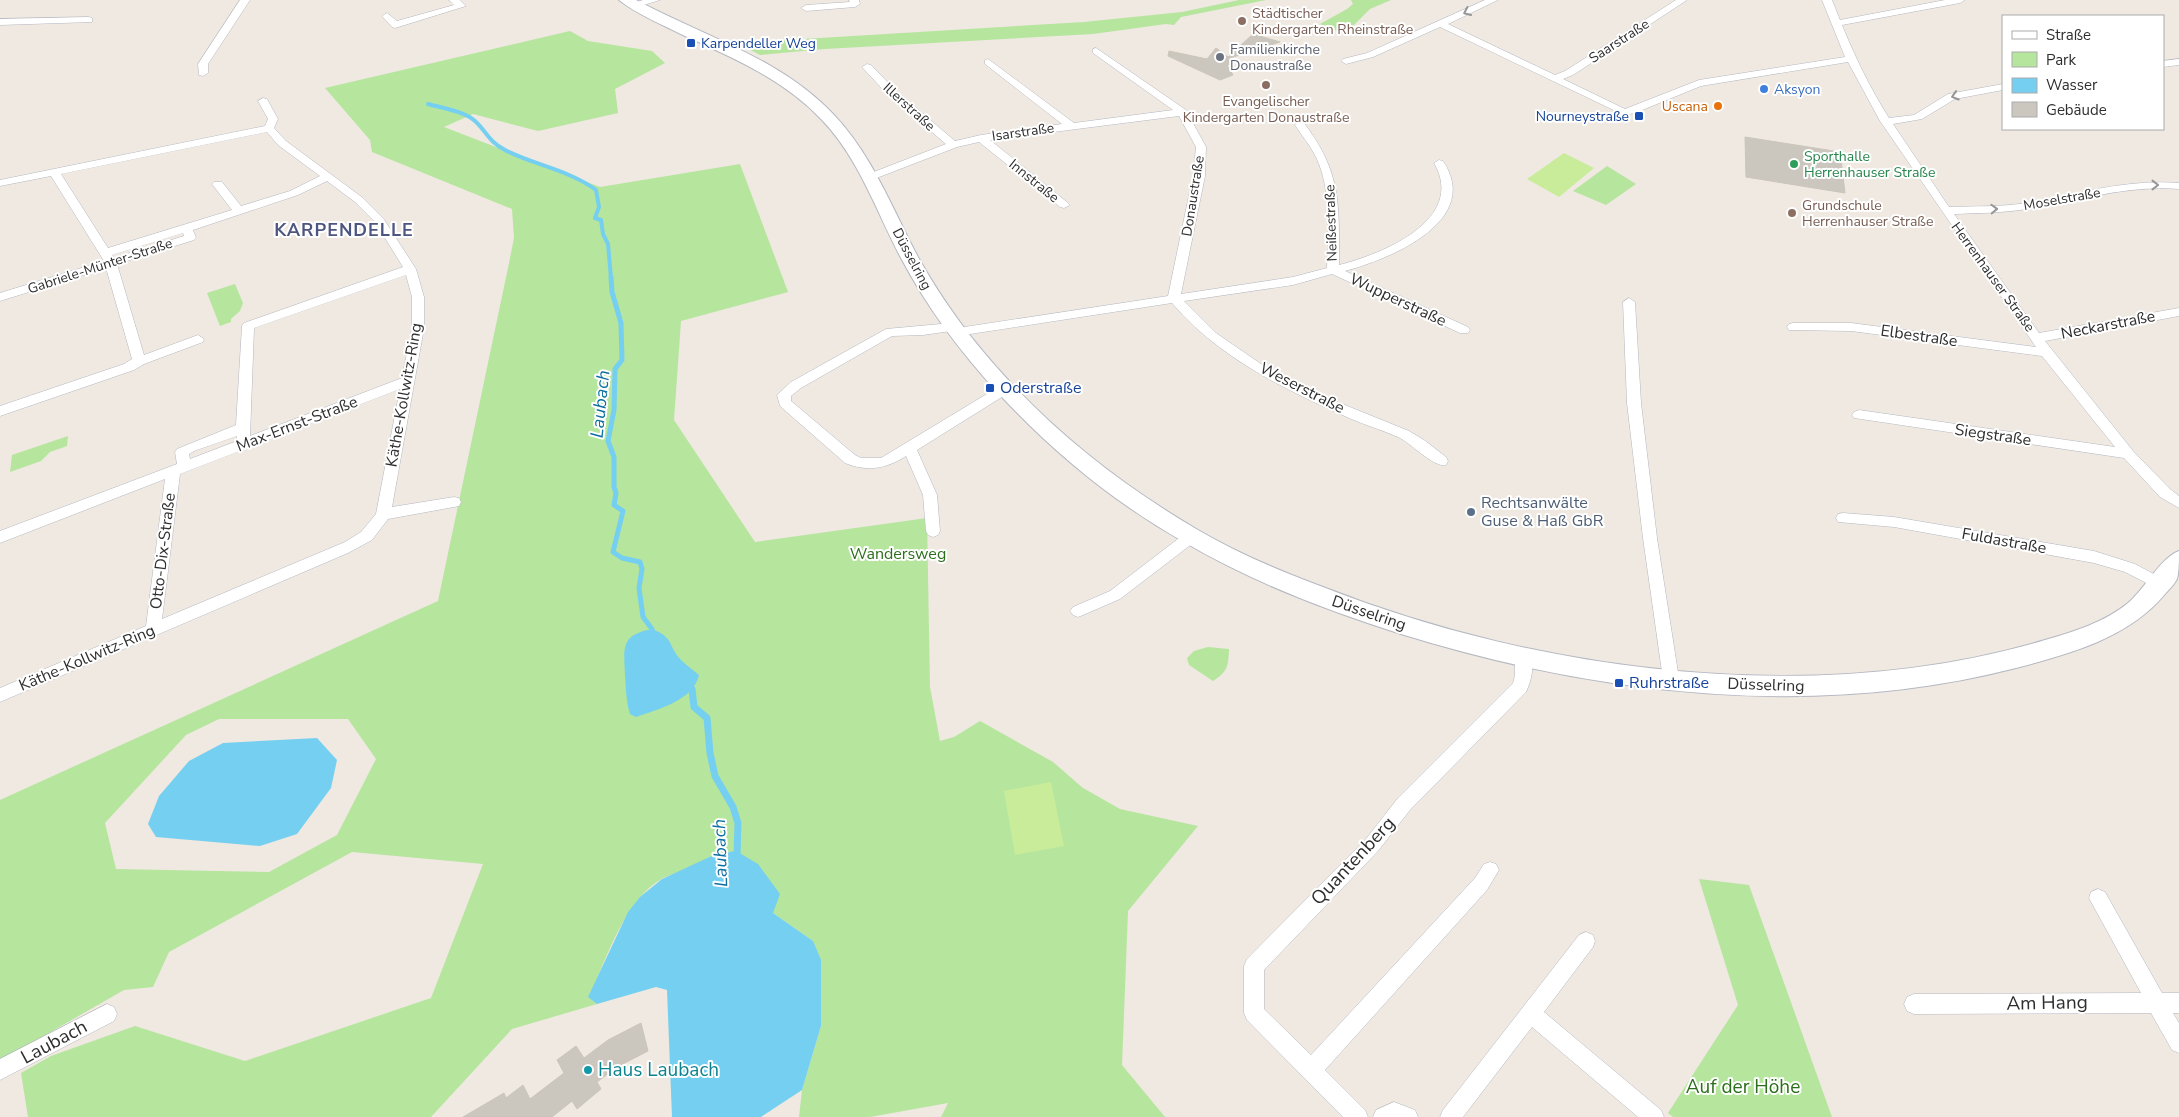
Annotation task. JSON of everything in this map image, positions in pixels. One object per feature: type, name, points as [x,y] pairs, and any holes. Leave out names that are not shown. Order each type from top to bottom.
[{"type":"street","points":[[203,73],[203,64],[244,0]]},
{"type":"street","points":[[387,16],[395,25],[461,6],[454,0]]},
{"type":"street","points":[[630,2],[656,0]]},
{"type":"street","points":[[806,8],[855,4],[854,0]]},
{"type":"street","points":[[1346,61],[1370,55],[1493,0]]},
{"type":"street","name":"Saarstraße","points":[[1556,79],[1569,73],[1682,0]]},
{"type":"street","name":"Herrenhauser Straße","points":[[1827,0],[1851,59],[1885,121],[1946,211],[2046,352],[2128,454],[2165,493],[2179,503]]},
{"type":"street","points":[[1837,23],[1960,0]]},
{"type":"street","name":"Düsselring","points":[[630,2],[741,57],[780,79],[822,110],[851,146],[870,177],[907,251],[942,313],[954,329],[1005,389],[1036,420],[1119,490],[1192,536],[1256,569],[1352,608],[1425,632],[1523,656],[1617,673],[1671,679],[1805,686],[1866,683],[1925,677],[1990,664],[2060,646],[2118,622],[2132,613],[2160,584],[2179,560]]},
{"type":"street","points":[[0,22],[89,20]]},
{"type":"street","points":[[1441,24],[1624,112],[1631,111],[1699,83],[1851,59]]},
{"type":"street","name":"Donaustraße","points":[[1096,51],[1182,112],[1201,147],[1199,176],[1174,298]]},
{"type":"street","points":[[988,62],[1070,125]]},
{"type":"street","points":[[2164,64],[2179,62]]},
{"type":"street","name":"Illerstraße","points":[[867,67],[891,92],[953,145]]},
{"type":"street","points":[[1885,121],[1906,120],[1918,117],[1952,96],[2002,87]]},
{"type":"street","points":[[0,183],[269,128],[273,119],[263,101]]},
{"type":"street","name":"Isarstraße","points":[[870,177],[953,145],[981,138],[1182,112]]},
{"type":"street","name":"Neißestraße","points":[[1300,125],[1314,140],[1322,154],[1332,186],[1333,270]]},
{"type":"street","name":"Käthe-Kollwitz-Ring","points":[[0,695],[361,540],[374,530],[383,514],[418,328],[418,297],[410,269],[379,220],[359,200],[282,143],[269,128]]},
{"type":"street","name":"Innstraße","points":[[981,138],[1064,205]]},
{"type":"street","points":[[1005,389],[972,408],[910,449],[882,463],[860,463],[850,459],[785,403],[784,395],[796,385],[890,332],[954,329],[1293,281],[1365,262],[1415,238],[1441,212],[1447,197],[1446,175],[1439,164]]},
{"type":"street","points":[[55,173],[108,258],[139,361]]},
{"type":"street","name":"Gabriele-Münter-Straße","points":[[0,297],[186,228],[294,194],[327,177]]},
{"type":"street","points":[[218,184],[239,211]]},
{"type":"street","name":"Moselstraße","points":[[1946,211],[2026,206],[2136,186],[2179,186]]},
{"type":"street","points":[[244,444],[243,428],[248,326],[410,269]]},
{"type":"street","name":"Wupperstraße","points":[[1333,270],[1464,330]]},
{"type":"street","name":"Weserstraße","points":[[1174,298],[1189,318],[1248,360],[1296,389],[1362,419],[1411,438],[1441,461]]},
{"type":"street","points":[[1629,302],[1634,403],[1650,538],[1671,679]]},
{"type":"street","name":"Neckarstraße","points":[[2037,338],[2179,312]]},
{"type":"street","name":"Elbestraße","points":[[1793,327],[1851,327],[2046,352]]},
{"type":"street","points":[[0,411],[129,367],[139,361],[198,339]]},
{"type":"street","name":"Max-Ernst-Straße","points":[[0,537],[408,381]]},
{"type":"street","name":"Siegstraße","points":[[1859,415],[2128,454]]},
{"type":"street","name":"Max-Ernst-Straße","points":[[179,469],[182,452],[243,428]]},
{"type":"street","points":[[910,449],[930,495],[933,531]]},
{"type":"street","name":"Otto-Dix-Straße","points":[[154,630],[179,469]]},
{"type":"street","points":[[383,514],[454,502]]},
{"type":"street","name":"Fuldastraße","points":[[1844,518],[1894,522],[2094,557],[2130,568],[2160,584]]},
{"type":"street","points":[[1078,611],[1115,595],[1192,536]]},
{"type":"street","name":"Quantenberg","points":[[1358,1117],[1254,1013],[1254,966],[1372,845],[1404,804],[1520,687],[1524,675],[1523,656]]},
{"type":"street","points":[[1312,1069],[1481,884],[1490,870]]},
{"type":"street","points":[[2098,898],[2179,1043]]},
{"type":"street","points":[[1450,1117],[1586,941]]},
{"type":"street","name":"Am Hang","points":[[1914,1004],[2179,1003]]},
{"type":"street","name":"Laubach","points":[[0,1070],[107,1014]]},
{"type":"street","points":[[1531,1014],[1646,1114]]},
{"type":"street","points":[[1383,1117],[1394,1112],[1408,1117]]},
{"type":"green space","points":[[1239,0],[1266,0],[1181,17],[1174,25],[1166,24],[1093,34],[825,49],[760,55],[737,43],[1084,22],[1182,12]]},
{"type":"green space","points":[[1351,0],[1391,0],[1370,9],[1345,34],[1320,24],[1347,9],[1353,4]]},
{"type":"green space","name":"Wandersweg","points":[[570,31],[588,41],[652,51],[665,63],[615,89],[618,113],[538,131],[473,114],[444,127],[600,187],[740,164],[788,292],[681,321],[674,420],[755,542],[927,518],[930,687],[940,741],[954,737],[980,721],[1053,762],[1083,788],[1120,809],[1198,826],[1128,911],[1122,1065],[1165,1117],[941,1117],[948,1103],[870,1117],[799,1117],[802,1090],[821,1026],[813,941],[773,913],[685,870],[663,878],[649,888],[627,915],[610,948],[589,997],[597,1004],[512,1029],[431,1117],[28,1117],[21,1073],[51,1056],[135,1026],[245,1061],[431,998],[483,864],[352,852],[169,952],[153,987],[124,990],[0,1061],[0,800],[438,601],[514,238],[512,209],[372,152],[370,140],[325,88]],"holes":[[[219,719],[348,719],[376,759],[337,835],[269,872],[116,869],[105,823],[186,735]]]},
{"type":"green space","points":[[1564,153],[1594,168],[1559,197],[1527,179]]},
{"type":"green space","points":[[1607,166],[1636,184],[1606,205],[1573,191]]},
{"type":"green space","points":[[235,284],[243,303],[240,311],[231,319],[231,322],[220,326],[207,293]]},
{"type":"green space","points":[[68,436],[67,446],[50,452],[41,461],[10,472],[12,455]]},
{"type":"green space","points":[[1208,647],[1229,649],[1226,668],[1213,681],[1189,665],[1187,658],[1194,651]]},
{"type":"green space","points":[[1051,782],[1064,846],[1015,855],[1004,791]]},
{"type":"green space","name":"Auf der Höhe","points":[[1699,879],[1749,885],[1832,1117],[1673,1117],[1668,1113],[1738,1005]]},
{"type":"water","points":[[652,629],[668,639],[681,660],[699,675],[690,691],[682,698],[674,703],[636,717],[630,714],[626,695],[624,657],[626,644],[634,635]]},
{"type":"water","points":[[317,738],[337,760],[331,788],[297,834],[260,846],[156,837],[148,824],[159,796],[189,761],[223,743]]},
{"type":"water","points":[[736,851],[758,864],[780,894],[773,913],[813,941],[821,960],[821,1026],[802,1090],[761,1117],[672,1117],[667,990],[656,987],[597,1004],[588,997],[628,912],[640,897],[662,879],[716,854]]},
{"type":"building","name":"Familienkirche Donaustraße","points":[[1253,34],[1280,42],[1230,58],[1233,63],[1227,65],[1233,75],[1220,80],[1168,56],[1169,51],[1207,59],[1216,48],[1228,57]]},
{"type":"building","name":"Sporthalle Herrenhauser Straße","points":[[1745,137],[1840,152],[1845,193],[1746,177]]},
{"type":"building","name":"Haus Laubach","points":[[641,1023],[648,1051],[617,1067],[597,1082],[601,1089],[577,1109],[572,1101],[552,1117],[463,1117],[504,1093],[506,1098],[523,1085],[530,1099],[564,1073],[557,1060],[576,1046],[584,1058],[608,1040]]},
{"type":"waterway","name":"Laubach","points":[[428,104],[465,115],[475,121],[499,147],[574,177],[596,190],[599,207],[595,218],[601,220],[603,234],[608,244],[611,278]]},
{"type":"waterway","name":"Laubach","points":[[611,277],[612,292],[621,323],[622,360],[615,369],[614,410],[608,441],[614,457],[614,487],[616,493],[614,505],[623,511],[613,552],[622,558],[640,562],[642,569],[639,588],[643,617],[652,629],[653,635]]},
{"type":"waterway","name":"Laubach","points":[[687,686],[692,689],[694,707],[707,718],[710,753],[715,776],[733,807],[738,823],[737,856]]},
{"type":"place","name":"Städtischer Kindergarten Rheinstraße","points":[[1242,21]]},
{"type":"place","name":"Karpendeller Weg","points":[[691,43]]},
{"type":"place","name":"Familienkirche Donaustraße","points":[[1220,57]]},
{"type":"place","name":"Evangelischer Kindergarten Donaustraße","points":[[1266,85]]},
{"type":"place","name":"Aksyon","points":[[1764,89]]},
{"type":"place","name":"Uscana","points":[[1718,106]]},
{"type":"place","name":"Nourneystraße","points":[[1639,116]]},
{"type":"place","name":"Sporthalle Herrenhauser Straße","points":[[1794,164]]},
{"type":"place","name":"Grundschule Herrenhauser Straße","points":[[1792,213]]},
{"type":"place","name":"Oderstraße","points":[[990,388]]},
{"type":"place","name":"Rechtsanwälte Guse & Haß GbR","points":[[1471,512]]},
{"type":"place","name":"Ruhrstraße","points":[[1619,683]]},
{"type":"place","name":"Haus Laubach","points":[[588,1070]]},
{"type":"district","name":"KARPENDELLE","points":[[344,230]]}]
